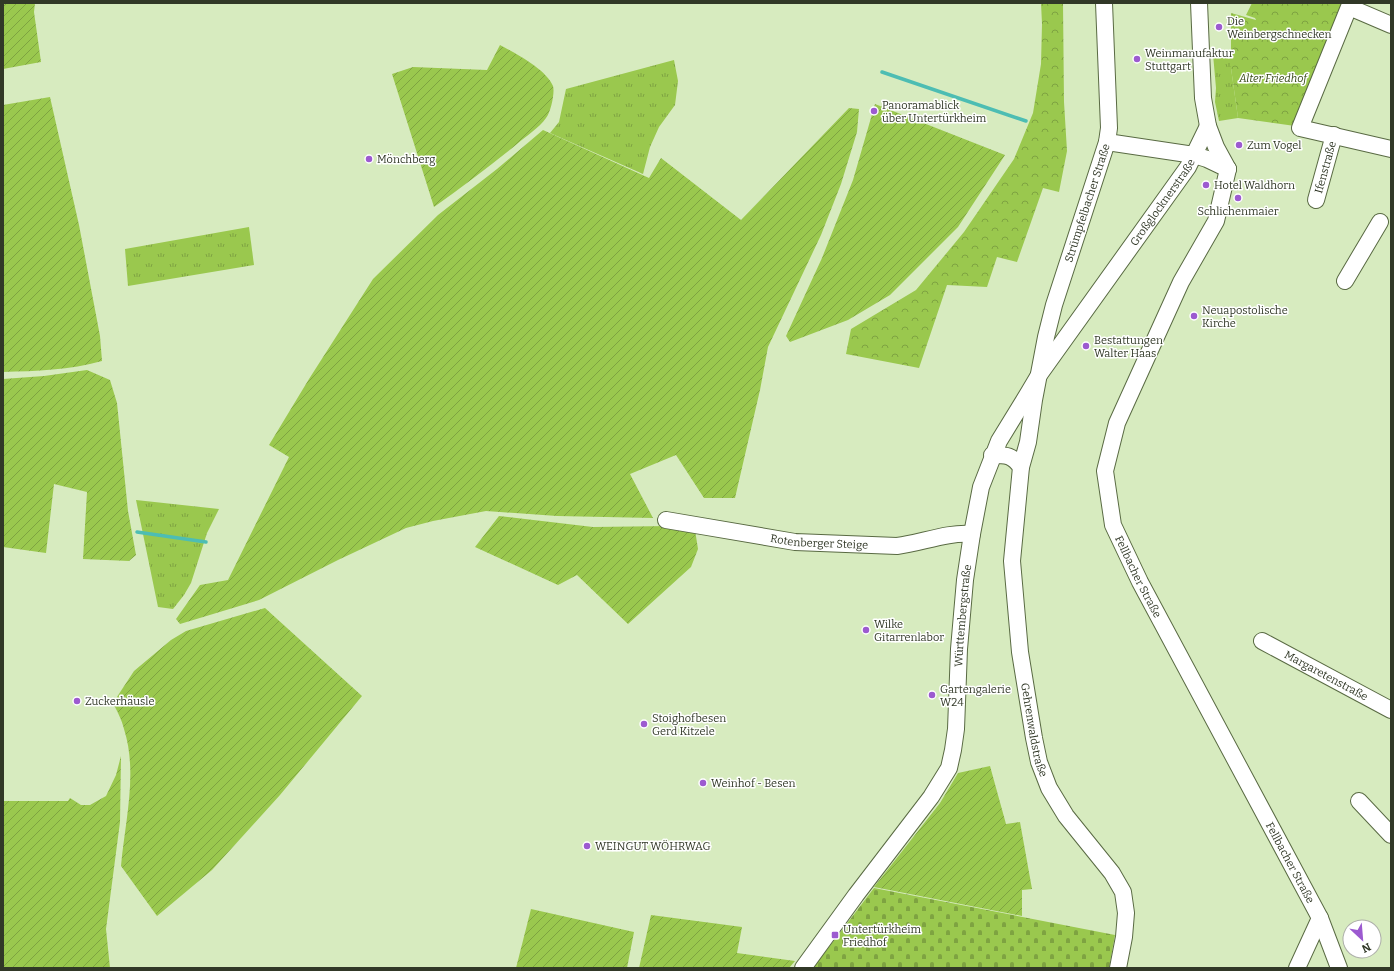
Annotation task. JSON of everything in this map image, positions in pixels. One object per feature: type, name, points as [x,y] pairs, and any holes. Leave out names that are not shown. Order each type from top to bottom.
[{"type":"street","name":"Strümpfelbacher Straße","points":[[1038,375],[1054,304],[1107,142],[1109,128],[1104,3]]},
{"type":"street","points":[[1198,3],[1203,98],[1208,126],[1216,147],[1228,169]]},
{"type":"street","points":[[1391,25],[1349,7],[1300,128],[1391,149]]},
{"type":"street","name":"Großglocknerstraße","points":[[1038,375],[1077,323],[1188,167],[1208,126]]},
{"type":"street","name":"Ifenstraße","points":[[1316,200],[1334,135]]},
{"type":"street","points":[[1107,142],[1194,155],[1207,158],[1228,169]]},
{"type":"street","name":"Fellbacher Straße","points":[[1228,169],[1216,221],[1181,282],[1117,423],[1105,471],[1113,525],[1140,582],[1320,918],[1339,968]]},
{"type":"street","points":[[1345,281],[1380,222]]},
{"type":"street","points":[[1054,304],[1055,313],[1059,319],[1067,323],[1077,323]]},
{"type":"street","name":"Württembergstraße","points":[[803,968],[856,895],[931,797],[949,768],[956,728],[960,642],[965,580],[981,488],[992,456],[1038,375]]},
{"type":"street","name":"Gehrenwaldstraße","points":[[1038,375],[1028,442],[1022,467],[1012,561],[1020,652],[1034,738],[1049,788],[1066,816],[1112,873],[1123,892],[1126,913],[1124,937],[1118,968]]},
{"type":"street","name":"Gehrenwaldstraße","points":[[1010,422],[1016,430],[1022,467]]},
{"type":"street","points":[[992,456],[1003,455],[1012,457],[1022,467]]},
{"type":"street","name":"Rotenberger Steige","points":[[666,520],[795,542],[897,546],[910,545],[960,533],[972,534]]},
{"type":"street","name":"Margaretenstraße","points":[[1262,642],[1391,710]]},
{"type":"street","points":[[1359,801],[1391,835]]},
{"type":"street","points":[[1297,968],[1320,918]]},
{"type":"green space","points":[[3,3],[35,3],[34,12],[41,62],[3,69]]},
{"type":"green space","points":[[1041,3],[1063,3],[1064,102],[1067,151],[1059,192],[1043,188],[1017,262],[997,257],[987,287],[947,285],[919,368],[846,354],[851,329],[916,290],[964,232],[1014,159],[1033,113],[1041,64]]},
{"type":"green space","name":"Alter Friedhof","points":[[1252,3],[1346,3],[1295,126],[1238,118],[1231,68],[1231,13],[1256,20],[1255,18],[1246,15]]},
{"type":"green space","points":[[500,45],[530,62],[549,80],[553,86],[553,97],[548,115],[532,132],[434,207],[392,74],[413,67],[487,70]]},
{"type":"green space","points":[[1213,54],[1231,56],[1231,68],[1238,118],[1219,121],[1215,102],[1216,88]]},
{"type":"green space","points":[[674,60],[678,81],[675,105],[659,127],[650,147],[643,174],[550,133],[559,122],[566,89]]},
{"type":"green space","points":[[50,97],[79,225],[100,336],[102,361],[65,368],[3,372],[3,105]]},
{"type":"green space","points":[[875,104],[1005,155],[958,227],[890,295],[848,320],[790,342],[786,336],[822,258],[853,180]]},
{"type":"green space","points":[[849,108],[859,109],[857,132],[841,184],[821,235],[768,347],[760,390],[735,498],[704,498],[676,455],[630,474],[653,518],[557,516],[486,511],[433,521],[406,528],[259,600],[180,624],[176,619],[200,585],[228,580],[289,457],[269,445],[373,279],[438,215],[497,169],[543,130],[649,178],[661,158],[741,220]]},
{"type":"green space","points":[[249,227],[254,265],[128,286],[125,249]]},
{"type":"green space","points":[[87,370],[110,380],[117,403],[128,511],[136,555],[129,561],[83,559],[87,492],[54,484],[46,553],[3,547],[3,379],[44,376]]},
{"type":"green space","points":[[136,500],[219,509],[207,533],[191,583],[173,609],[158,607]]},
{"type":"green space","points":[[499,516],[593,527],[671,526],[695,530],[698,549],[691,567],[628,624],[577,575],[558,585],[475,547]]},
{"type":"green space","points":[[265,608],[362,696],[280,795],[212,870],[157,916],[121,866],[129,797],[130,763],[123,726],[113,703],[134,671],[171,640],[186,631]]},
{"type":"green space","points":[[121,756],[120,822],[106,929],[110,968],[3,968],[3,801],[68,801],[70,798],[81,805],[90,805],[106,796],[116,775]]},
{"type":"green space","points":[[990,766],[1006,824],[1020,822],[1032,889],[1022,890],[1022,916],[874,887],[940,803],[958,773]]},
{"type":"green space","points":[[874,888],[1115,935],[1109,968],[813,968]]},
{"type":"green space","points":[[531,909],[634,932],[627,968],[516,968]]},
{"type":"green space","points":[[651,915],[742,927],[737,953],[795,961],[789,968],[639,968]]},
{"type":"waterway","points":[[882,72],[1026,121]]},
{"type":"waterway","points":[[137,532],[206,542]]},
{"type":"place","name":"Die Weinbergschnecken","points":[[1219,27]]},
{"type":"place","name":"Weinmanufaktur Stuttgart","points":[[1137,59]]},
{"type":"place","name":"Panoramablick über Untertürkheim","points":[[874,111]]},
{"type":"place","name":"Zum Vogel","points":[[1239,145]]},
{"type":"place","name":"Mönchberg","points":[[369,159]]},
{"type":"place","name":"Hotel Waldhorn","points":[[1206,185]]},
{"type":"place","name":"Schlichenmaier","points":[[1238,198]]},
{"type":"place","name":"Neuapostolische Kirche","points":[[1194,316]]},
{"type":"place","name":"Bestattungen Walter Haas","points":[[1086,346]]},
{"type":"place","name":"Wilke Gitarrenlabor","points":[[866,630]]},
{"type":"place","name":"Gartengalerie W24","points":[[932,695]]},
{"type":"place","name":"Zuckerhäusle","points":[[77,701]]},
{"type":"place","name":"Stoighofbesen Gerd Kitzele","points":[[644,724]]},
{"type":"place","name":"Weinhof - Besen","points":[[703,783]]},
{"type":"place","name":"WEINGUT WÖHRWAG","points":[[587,846]]},
{"type":"place","name":"Untertürkheim Friedhof","points":[[835,935]]}]
